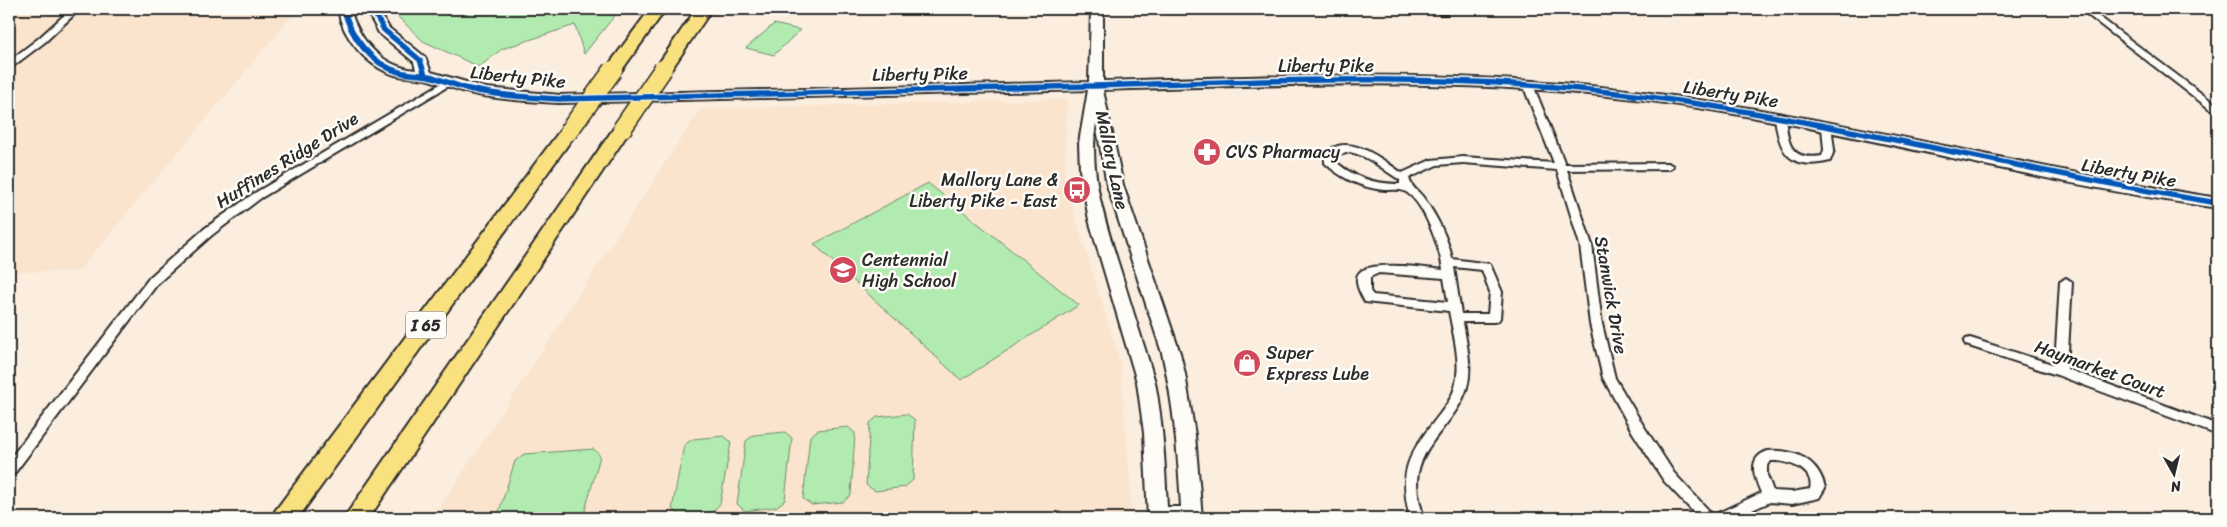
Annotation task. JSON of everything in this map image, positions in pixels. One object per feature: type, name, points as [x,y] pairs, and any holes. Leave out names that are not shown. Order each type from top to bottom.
[{"type":"highway","name":"I 65","points":[[284,518],[658,9]]},
{"type":"highway","points":[[356,518],[704,9]]},
{"type":"street","points":[[9,65],[42,40],[76,9]]},
{"type":"street","name":"Liberty Pike","points":[[344,9],[344,16],[353,35],[377,60],[398,72],[425,75],[447,83],[505,94],[560,99],[1276,80],[1528,85],[1664,99],[1780,117],[2072,179],[2218,203]]},
{"type":"street","points":[[372,9],[384,30],[400,46],[420,60],[425,75]]},
{"type":"street","points":[[1096,85],[1097,9]]},
{"type":"street","points":[[2084,9],[2218,111]]},
{"type":"street","name":"Huffines Ridge Drive","points":[[9,470],[154,280],[208,232],[258,196],[447,83]]},
{"type":"street","name":"Mallory Lane","points":[[1096,85],[1114,185],[1171,353],[1178,380],[1189,453],[1192,517]]},
{"type":"street","name":"Mallory Lane","points":[[1096,85],[1086,143],[1090,189],[1146,382],[1156,453],[1158,517]]},
{"type":"street","name":"Stanwick Drive","points":[[1528,85],[1561,167],[1586,245],[1596,324],[1609,378],[1638,429],[1669,477],[1707,518]]},
{"type":"street","points":[[1780,117],[1782,143],[1787,152],[1795,158],[1804,160],[1826,159],[1829,150],[1827,127]]},
{"type":"street","points":[[1417,518],[1411,495],[1410,473],[1422,446],[1455,404],[1462,385],[1463,360],[1449,268],[1430,215],[1404,182],[1362,151],[1350,147],[1330,154],[1329,161],[1337,169],[1356,180],[1372,185],[1404,182],[1416,169],[1435,162],[1464,160],[1561,167],[1668,166]]},
{"type":"street","points":[[1486,267],[1496,292],[1494,318],[1456,312],[1369,299],[1364,291],[1364,275],[1378,269],[1486,267]]},
{"type":"street","points":[[2061,372],[2066,282]]},
{"type":"street","name":"Haymarket Court","points":[[1970,342],[2061,372],[2218,430]]},
{"type":"street","points":[[1720,518],[1770,496]]},
{"type":"street","points":[[1158,517],[1192,517]]},
{"type":"shaded area","points":[[9,9],[298,9],[79,271],[9,272]]},
{"type":"shaded area","name":"Centennial High School","points":[[1068,99],[1064,180],[1120,361],[1130,478],[1131,518],[433,518],[700,109]]},
{"type":"green space","points":[[393,9],[620,9],[584,54],[575,25],[502,49],[479,67],[423,41],[394,13]]},
{"type":"green space","points":[[774,24],[800,30],[774,55],[746,48]]},
{"type":"green space","points":[[928,183],[1079,305],[961,380],[814,244]]},
{"type":"green space","points":[[907,414],[915,420],[913,480],[905,487],[875,491],[866,485],[870,423],[877,417]]},
{"type":"green space","points":[[848,427],[855,433],[851,495],[843,502],[812,505],[803,499],[810,436],[818,430]]},
{"type":"green space","points":[[785,432],[792,438],[785,500],[776,507],[745,511],[737,504],[746,441],[754,435]]},
{"type":"green space","points":[[724,436],[731,442],[720,504],[712,512],[680,515],[672,509],[684,445],[693,439]]},
{"type":"green space","points":[[594,449],[600,456],[583,518],[497,518],[515,461],[524,454]]},
{"type":"cycle path","points":[[344,9],[346,19],[356,38],[371,56],[380,63],[402,73],[422,74],[470,89],[508,95],[560,99],[1216,82],[1344,80],[1472,82],[1599,91],[1755,113],[2140,191],[2218,203]]},
{"type":"cycle path","points":[[372,9],[384,30],[420,60],[425,75]]},
{"type":"place","name":"CVS Pharmacy","points":[[1207,152]]},
{"type":"place","name":"Mallory Lane & Liberty Pike - East","points":[[1077,190]]},
{"type":"place","name":"Centennial High School","points":[[843,270]]},
{"type":"place","name":"Super Express Lube","points":[[1247,363]]}]
